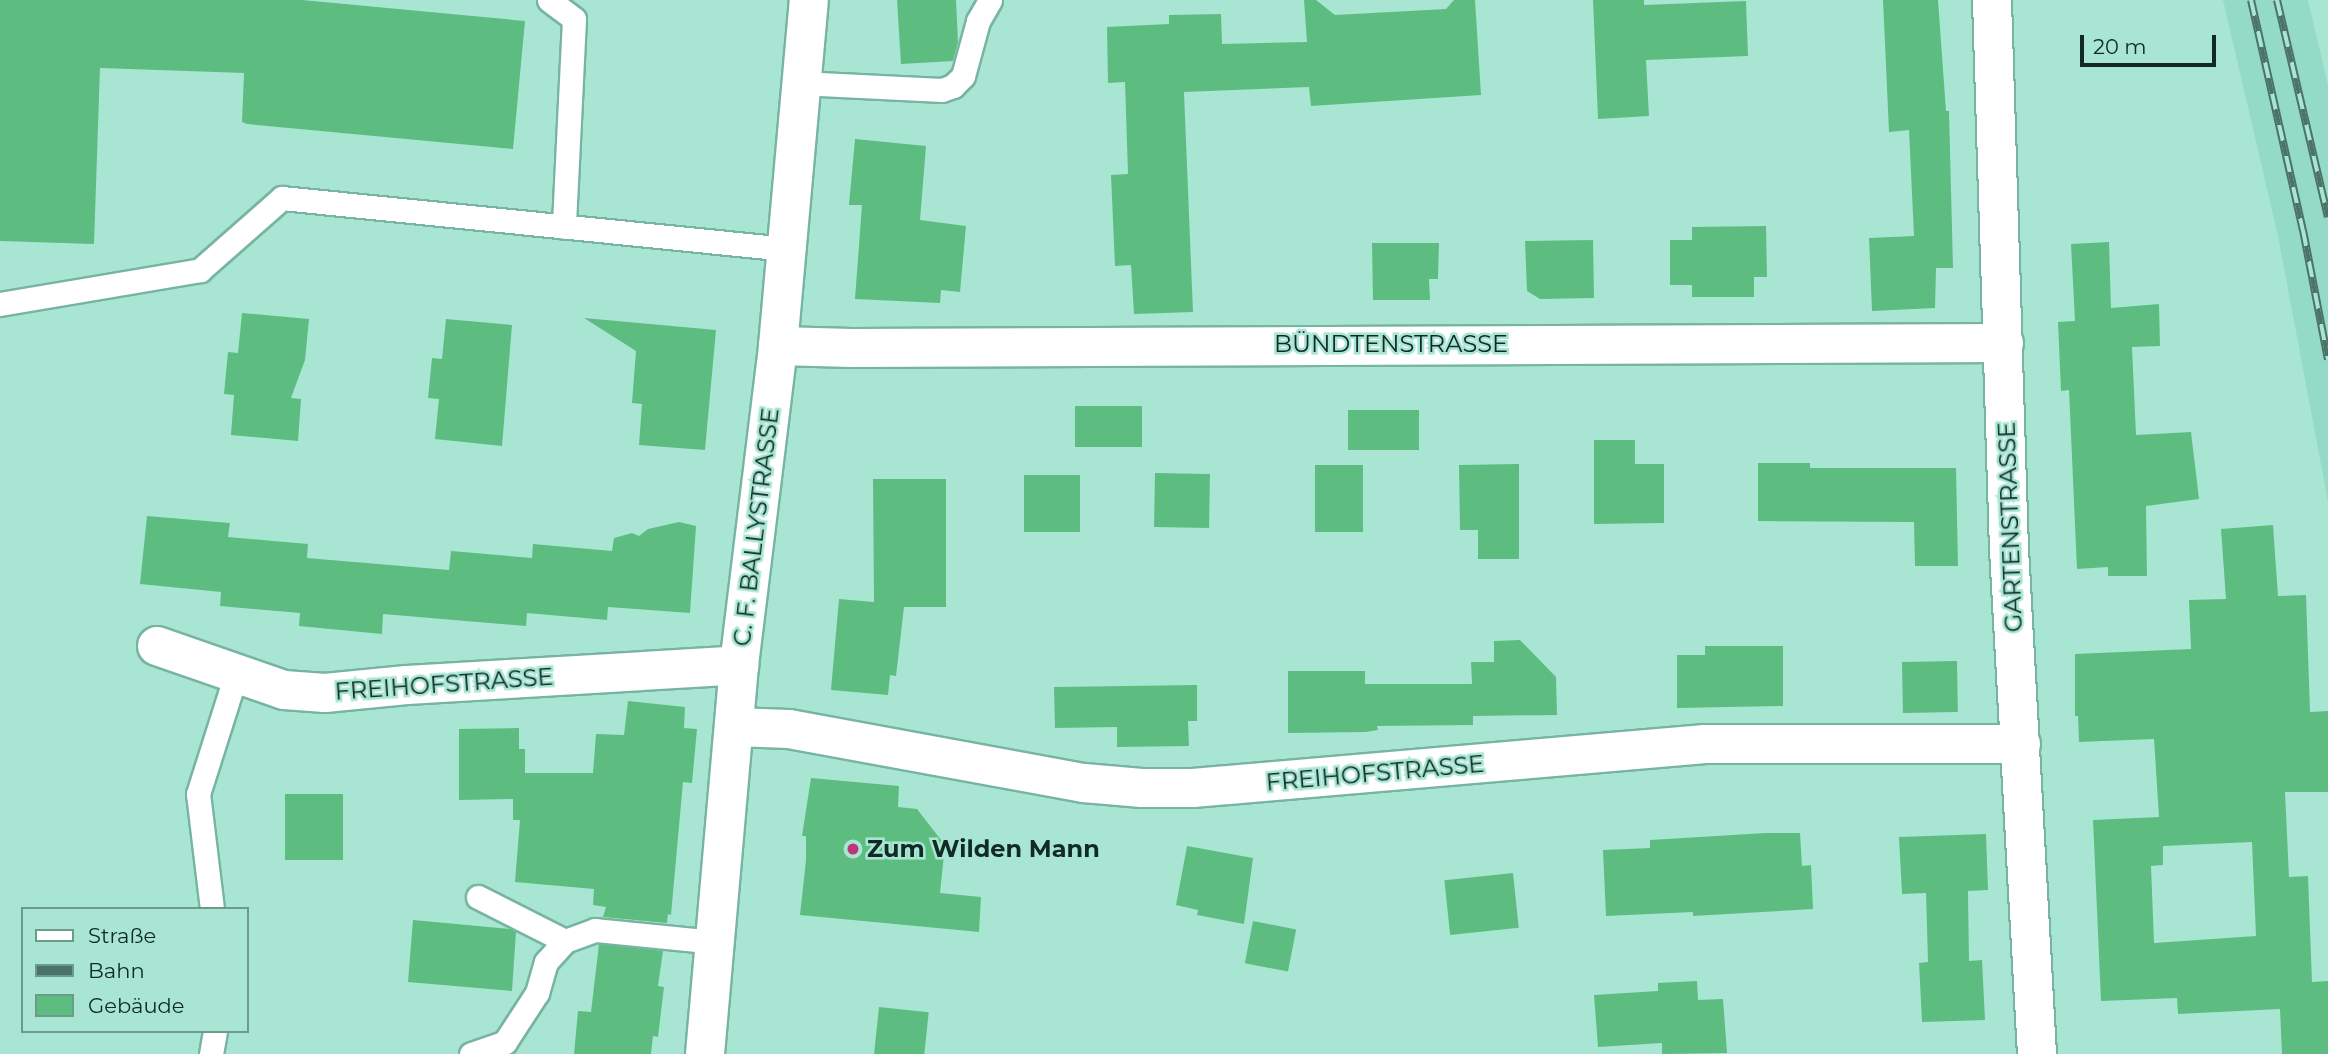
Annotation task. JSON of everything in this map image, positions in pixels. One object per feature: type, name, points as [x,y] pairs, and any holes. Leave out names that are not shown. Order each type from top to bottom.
[{"type":"street","name":"C. F. BALLYSTRASSE","points":[[705,1054],[738,665],[778,345],[808,0]]},
{"type":"street","name":"GARTENSTRASSE","points":[[1993,0],[2009,549],[2037,1054]]},
{"type":"street","name":"BÜNDTENSTRASSE","points":[[778,345],[852,348],[2004,343]]},
{"type":"street","name":"FREIHOFSTRASSE","points":[[157,646],[284,690],[325,693],[407,685],[738,665]]},
{"type":"street","name":"FREIHOFSTRASSE","points":[[734,727],[789,729],[1084,783],[1193,789],[1705,744],[2021,744]]},
{"type":"lane","points":[[549,0],[574,19],[564,227]]},
{"type":"lane","points":[[799,83],[929,90],[942,90],[953,86],[963,76],[978,21],[990,0]]},
{"type":"lane","points":[[0,304],[200,270],[282,198],[787,249]]},
{"type":"lane","points":[[212,907],[198,794],[236,674]]},
{"type":"lane","points":[[478,897],[565,941]]},
{"type":"lane","points":[[471,1054],[505,1042],[537,993],[547,962],[565,941],[595,930],[715,942]]},
{"type":"lane","points":[[211,1054],[215,1033]]},
{"type":"shaded area","points":[[2223,0],[2308,0],[2328,85],[2328,502],[2278,236]]},
{"type":"building","points":[[0,0],[302,0],[525,21],[513,149],[247,124],[242,122],[244,73],[100,68],[94,244],[0,241]]},
{"type":"building","points":[[897,0],[956,0],[958,42],[953,61],[901,64]]},
{"type":"building","points":[[1304,0],[1316,0],[1335,15],[1446,9],[1454,0],[1475,0],[1481,95],[1311,106],[1309,87],[1184,92],[1193,312],[1134,314],[1131,265],[1115,266],[1111,175],[1128,174],[1125,82],[1108,83],[1107,27],[1169,24],[1169,15],[1221,14],[1222,44],[1307,42]]},
{"type":"building","points":[[1593,0],[1644,0],[1644,5],[1746,1],[1748,56],[1646,60],[1649,116],[1598,119]]},
{"type":"building","points":[[1883,0],[1938,0],[1946,111],[1949,111],[1953,268],[1936,268],[1935,308],[1872,311],[1869,238],[1914,236],[1909,130],[1889,132]]},
{"type":"building","points":[[855,139],[926,146],[920,220],[966,226],[960,292],[941,290],[940,303],[855,299],[862,205],[849,205]]},
{"type":"building","points":[[1766,226],[1767,277],[1754,277],[1754,297],[1692,297],[1692,285],[1670,285],[1670,240],[1692,240],[1692,227]]},
{"type":"building","points":[[1593,240],[1594,298],[1540,299],[1527,291],[1525,241]]},
{"type":"building","points":[[2109,242],[2111,308],[2159,304],[2160,346],[2132,347],[2136,435],[2191,432],[2199,499],[2146,506],[2147,576],[2108,576],[2108,567],[2077,569],[2069,390],[2061,391],[2058,322],[2075,321],[2071,244]]},
{"type":"building","points":[[1372,243],[1439,243],[1438,279],[1429,279],[1430,300],[1373,300]]},
{"type":"building","points":[[242,313],[309,319],[305,360],[291,398],[301,399],[298,441],[231,435],[234,395],[224,394],[228,352],[238,353]]},
{"type":"building","points":[[584,318],[716,330],[705,450],[639,445],[642,404],[632,403],[636,351]]},
{"type":"building","points":[[446,319],[512,325],[502,446],[435,439],[439,399],[428,398],[432,358],[442,359]]},
{"type":"building","points":[[1075,406],[1142,406],[1142,447],[1075,447]]},
{"type":"building","points":[[1348,410],[1419,410],[1419,450],[1348,450]]},
{"type":"building","points":[[1594,440],[1635,440],[1635,464],[1664,464],[1664,523],[1594,524]]},
{"type":"building","points":[[1758,463],[1810,463],[1810,468],[1956,468],[1958,566],[1915,566],[1914,522],[1758,521]]},
{"type":"building","points":[[1519,464],[1519,559],[1478,559],[1478,530],[1460,530],[1459,465]]},
{"type":"building","points":[[1315,465],[1363,465],[1363,532],[1315,532]]},
{"type":"building","points":[[1155,473],[1210,474],[1209,528],[1154,527]]},
{"type":"building","points":[[1024,475],[1080,475],[1080,532],[1024,532]]},
{"type":"building","points":[[873,479],[946,479],[946,607],[904,607],[896,676],[890,675],[888,695],[831,690],[839,599],[874,602]]},
{"type":"building","points":[[147,516],[230,523],[228,537],[308,544],[307,558],[449,570],[451,551],[532,558],[533,544],[612,551],[614,538],[632,533],[639,536],[648,529],[679,522],[696,526],[690,613],[608,607],[607,620],[527,613],[526,626],[383,614],[382,634],[299,626],[300,613],[220,606],[221,592],[140,584]]},
{"type":"building","points":[[2273,525],[2278,596],[2306,595],[2310,712],[2328,711],[2328,792],[2285,792],[2289,877],[2308,876],[2312,982],[2328,981],[2328,1054],[2282,1054],[2280,1009],[2178,1014],[2177,998],[2101,1001],[2093,820],[2159,817],[2154,739],[2079,742],[2078,716],[2075,716],[2075,654],[2191,649],[2189,600],[2226,599],[2221,529]],"holes":[[[2252,842],[2256,936],[2154,943],[2151,866],[2163,865],[2163,846]]]},
{"type":"building","points":[[1520,640],[1556,677],[1557,715],[1473,716],[1473,725],[1377,726],[1378,730],[1366,732],[1288,733],[1288,671],[1365,671],[1365,684],[1472,684],[1471,662],[1494,662],[1494,641]]},
{"type":"building","points":[[1705,646],[1783,646],[1783,706],[1677,708],[1677,655],[1705,655]]},
{"type":"building","points":[[1957,661],[1958,712],[1903,713],[1902,662]]},
{"type":"building","points":[[1197,685],[1197,721],[1188,721],[1189,746],[1117,747],[1117,727],[1055,728],[1054,687]]},
{"type":"building","points":[[628,701],[685,707],[684,728],[697,729],[692,783],[683,782],[671,915],[668,914],[667,923],[603,917],[606,907],[593,905],[594,889],[515,882],[520,820],[513,820],[513,799],[459,800],[459,729],[519,728],[519,749],[525,749],[525,773],[593,773],[596,734],[624,735]]},
{"type":"building","points":[[811,778],[899,786],[898,807],[917,809],[945,845],[940,893],[981,897],[979,932],[800,915],[806,860],[806,836],[802,836]]},
{"type":"building","points":[[285,794],[343,794],[343,860],[285,860]]},
{"type":"building","points":[[1800,833],[1802,866],[1811,865],[1813,909],[1693,916],[1693,912],[1606,916],[1603,850],[1650,848],[1650,840]]},
{"type":"building","points":[[1986,834],[1988,890],[1968,891],[1969,961],[1982,960],[1985,1020],[1922,1022],[1919,963],[1928,962],[1926,893],[1902,894],[1899,837]]},
{"type":"building","points":[[1187,846],[1253,858],[1244,924],[1197,915],[1198,910],[1176,905]]},
{"type":"building","points":[[1513,873],[1519,928],[1450,935],[1444,880]]},
{"type":"building","points":[[413,920],[510,929],[516,932],[512,991],[408,982]]},
{"type":"building","points":[[1253,921],[1296,929],[1288,972],[1245,963]]},
{"type":"building","points":[[599,944],[663,951],[658,986],[664,987],[658,1037],[653,1036],[651,1054],[574,1054],[578,1011],[591,1012]]},
{"type":"building","points":[[1697,981],[1698,1000],[1723,999],[1727,1053],[1662,1054],[1662,1043],[1598,1047],[1594,995],[1658,991],[1658,983]]},
{"type":"building","points":[[879,1007],[929,1012],[924,1054],[874,1054]]},
{"type":"railway","points":[[2251,0],[2303,230],[2328,360]]},
{"type":"railway","points":[[2277,0],[2328,217]]},
{"type":"place","name":"Zum Wilden Mann","points":[[853,849]]}]
